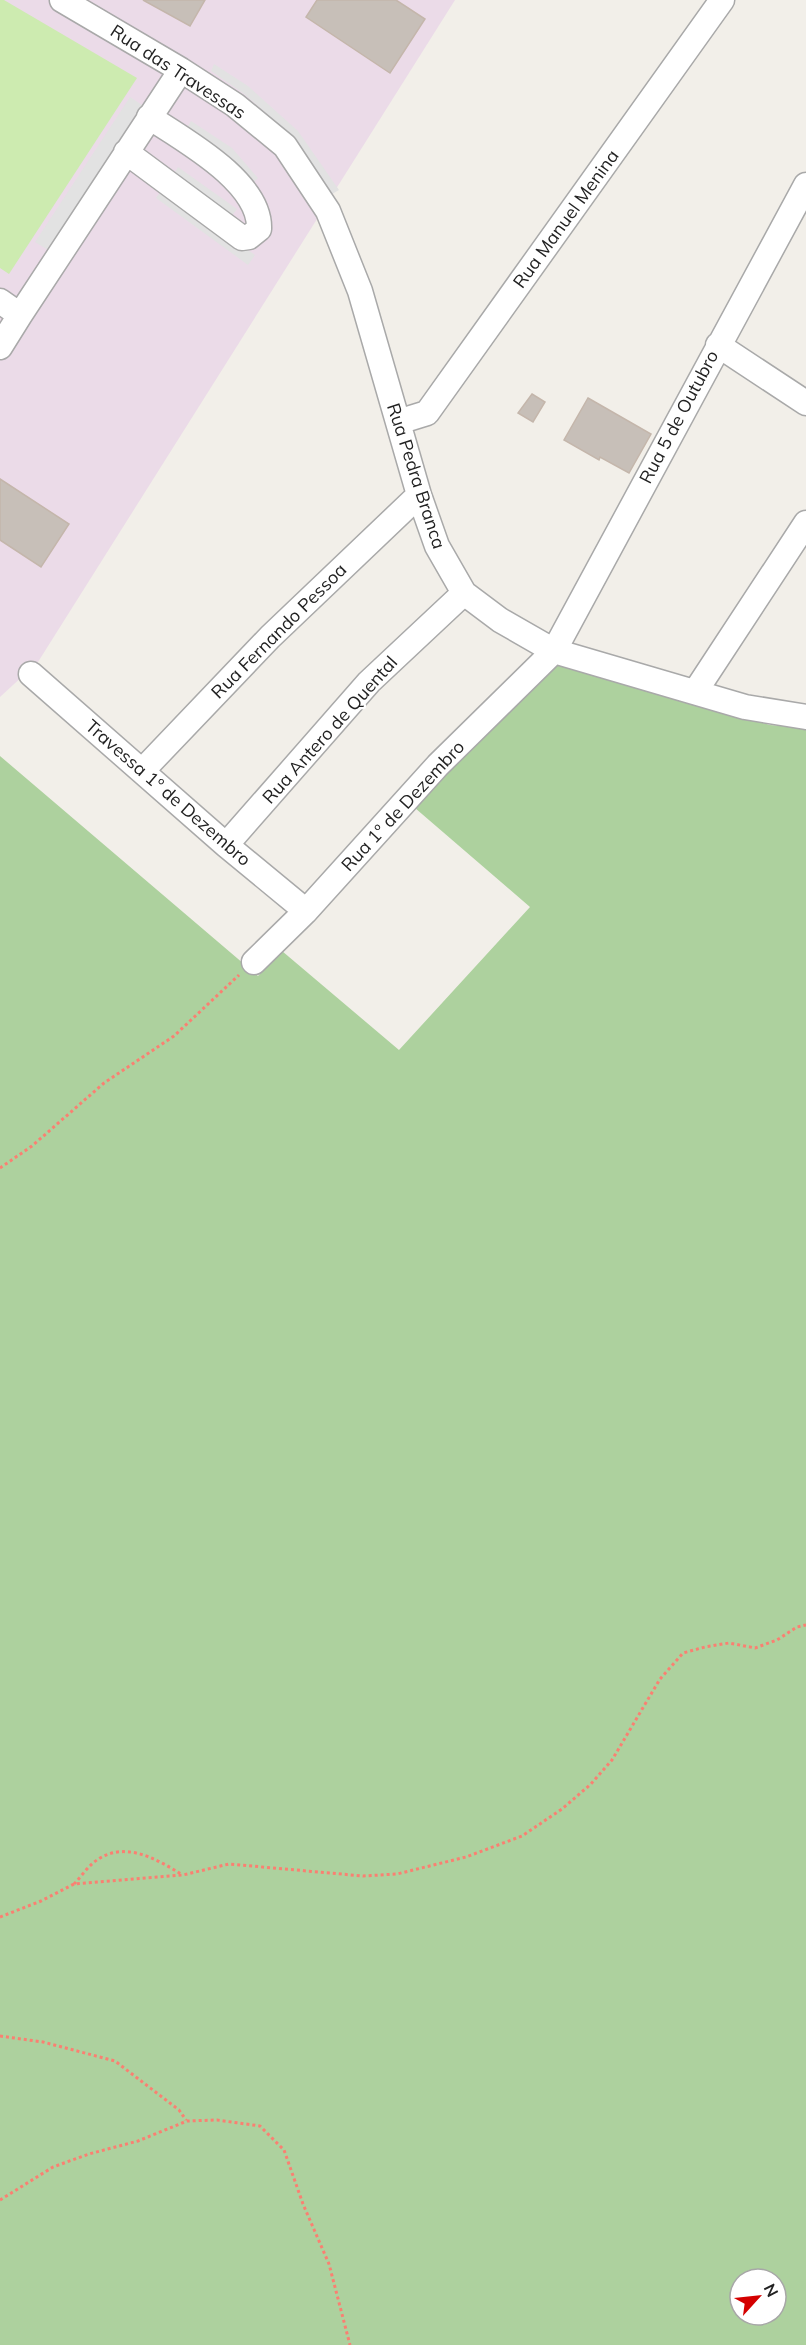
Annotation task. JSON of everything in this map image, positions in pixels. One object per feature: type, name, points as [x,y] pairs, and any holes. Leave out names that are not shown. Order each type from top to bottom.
[{"type":"street","name":"Rua das Travessas","points":[[63,0],[236,105],[285,146],[328,211]]},
{"type":"street","name":"Rua Manuel Menina","points":[[398,422],[427,413],[722,0]]},
{"type":"street","points":[[0,347],[181,70]]},
{"type":"street","points":[[126,152],[242,238],[249,237],[259,229],[259,218],[252,204],[242,189],[218,164],[149,117]]},
{"type":"street","name":"Rua 5 de Outubro","points":[[554,651],[806,185]]},
{"type":"street","name":"Rua Pedra Branca","points":[[328,211],[360,291],[419,495],[437,546],[464,593],[500,620],[554,651],[745,707],[806,717]]},
{"type":"street","points":[[0,301],[20,315]]},
{"type":"street","points":[[718,345],[806,403]]},
{"type":"street","name":"Rua Fernando Pessoa","points":[[142,771],[270,637],[419,495]]},
{"type":"street","points":[[695,692],[806,523]]},
{"type":"street","name":"Rua Antero de Quental","points":[[226,845],[369,682],[464,593]]},
{"type":"street","name":"Rua 1º de Dezembro","points":[[254,962],[306,911],[438,765],[554,651]]},
{"type":"street","name":"Travessa 1º de Dezembro","points":[[31,674],[226,845],[306,911]]},
{"type":"path","points":[[0,1168],[32,1146],[104,1083],[174,1036],[254,962]]},
{"type":"path","points":[[74,1884],[183,1875],[229,1864],[363,1876],[397,1874],[466,1857],[522,1836],[562,1809],[591,1784],[612,1760],[660,1679],[683,1653],[729,1643],[755,1648],[806,1625]]},
{"type":"path","points":[[0,1917],[41,1902],[74,1884],[94,1862],[115,1852],[134,1851],[158,1860],[183,1875]]},
{"type":"path","points":[[0,2036],[43,2042],[115,2061],[178,2110],[187,2121]]},
{"type":"path","points":[[0,2200],[53,2167],[138,2141],[187,2121],[217,2120],[260,2126],[284,2150],[303,2204],[329,2264],[350,2345]]},
{"type":"shaded area","points":[[0,0],[455,0],[38,662],[0,697]]},
{"type":"shaded area","points":[[214,64],[248,86],[298,131],[339,190],[332,194],[292,136],[244,94],[211,71]]},
{"type":"shaded area","points":[[130,97],[142,105],[48,250],[35,242]]},
{"type":"shaded area","points":[[191,121],[232,148],[258,178],[250,186],[185,131]]},
{"type":"shaded area","points":[[178,167],[237,209],[230,218],[172,177]]},
{"type":"shaded area","points":[[163,188],[255,255],[248,265],[156,198]]},
{"type":"green space","points":[[0,0],[4,0],[137,78],[9,274],[0,268]]},
{"type":"green space","points":[[558,663],[770,725],[806,728],[806,2345],[0,2345],[0,756],[258,976],[282,951],[399,1050],[530,907],[415,808],[547,667]]},
{"type":"building","points":[[143,0],[205,0],[190,26]]},
{"type":"building","points":[[317,0],[396,0],[425,19],[390,73],[306,17]]},
{"type":"building","points":[[532,394],[545,402],[533,422],[518,413]]},
{"type":"building","points":[[588,398],[651,434],[629,473],[600,457],[599,460],[564,440]]},
{"type":"building","points":[[0,479],[69,524],[41,567],[0,540]]}]
